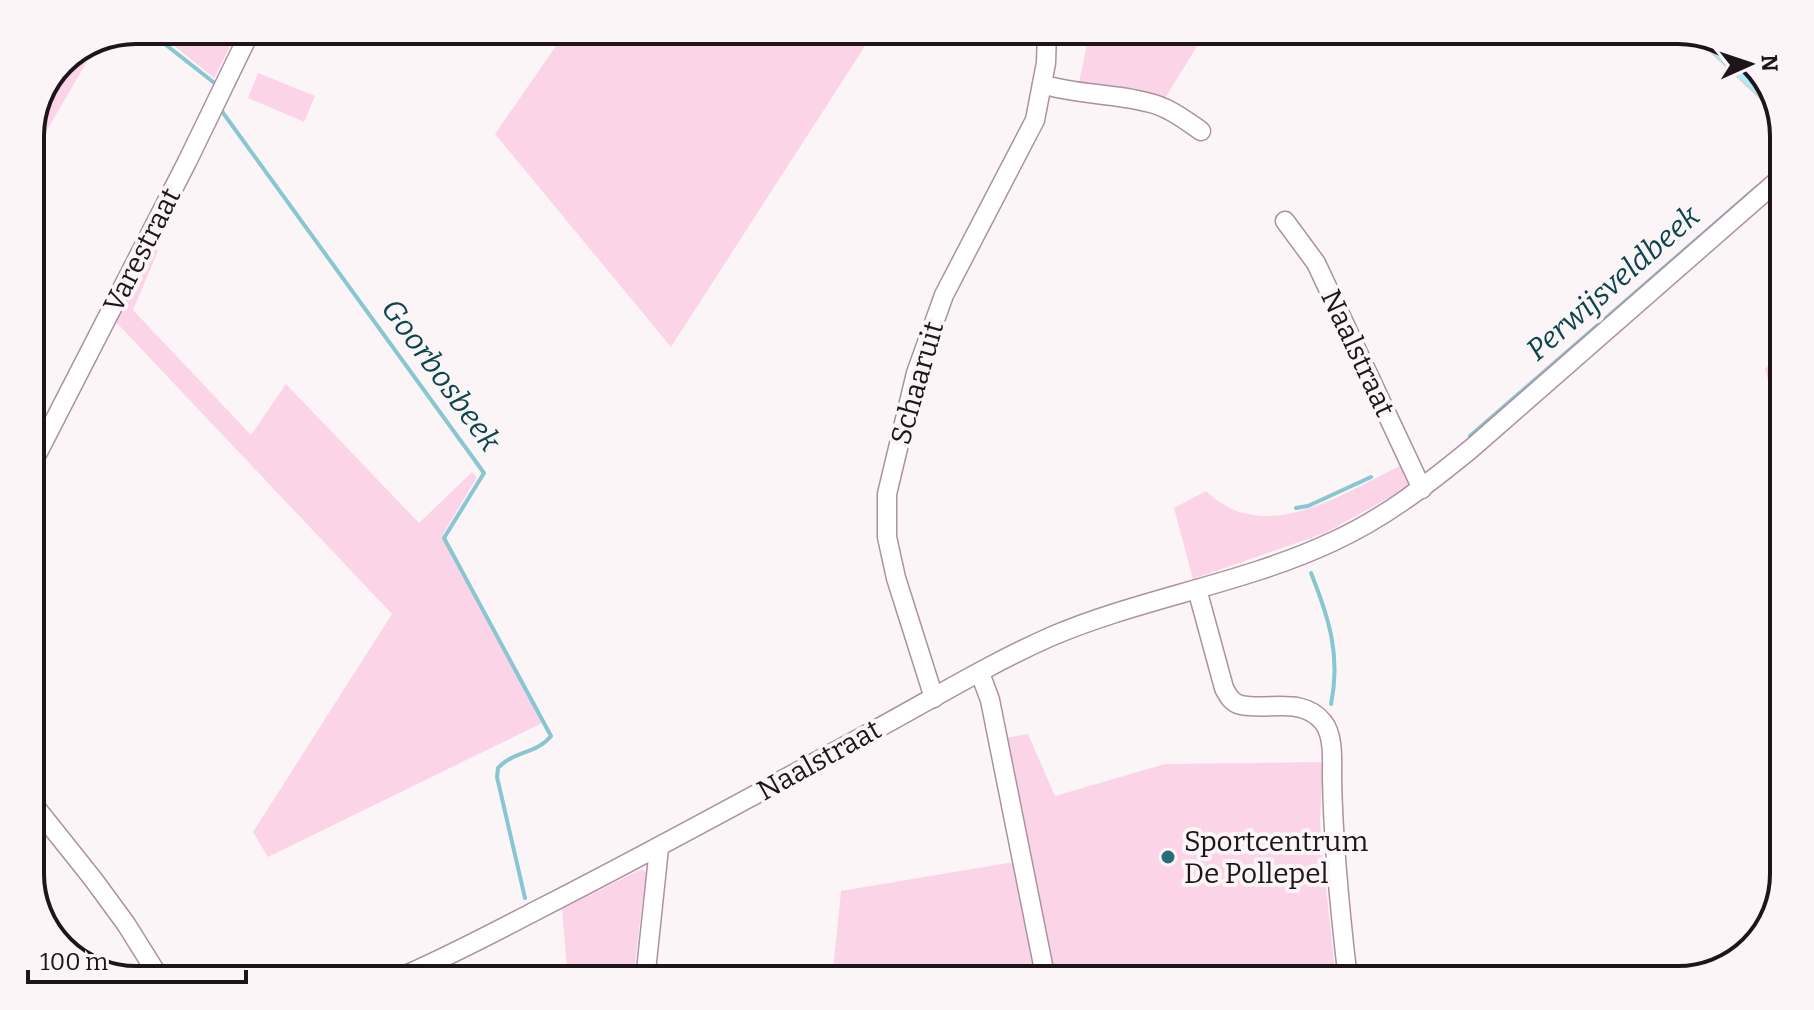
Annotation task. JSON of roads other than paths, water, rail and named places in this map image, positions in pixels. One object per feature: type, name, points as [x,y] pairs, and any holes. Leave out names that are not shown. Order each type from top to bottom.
[{"type":"street","name":"Varestraat","points":[[44,441],[244,44]]},
{"type":"street","name":"Schaaruit","points":[[934,698],[896,578],[887,537],[887,494],[916,373],[944,295],[1035,120],[1047,44]]},
{"type":"street","points":[[1042,84],[1089,95],[1149,102],[1178,115],[1201,131]]},
{"type":"street","name":"Naalstraat","points":[[423,966],[659,848],[1050,637],[1106,616],[1272,567],[1379,519],[1422,489],[1770,187]]},
{"type":"street","name":"Naalstraat","points":[[1285,221],[1316,263],[1422,489]]},
{"type":"street","points":[[1197,589],[1224,688],[1231,699],[1241,705],[1281,705],[1306,710],[1324,723],[1331,744],[1336,873],[1346,966]]},
{"type":"street","points":[[980,673],[990,700],[1043,966]]},
{"type":"street","points":[[44,818],[126,924],[152,966]]},
{"type":"street","points":[[646,966],[659,848]]},
{"type":"waterway","name":"Goorbosbeek","points":[[165,44],[217,85]]},
{"type":"waterway","name":"Goorbosbeek","points":[[223,107],[221,110],[484,473],[444,538],[551,736],[546,742],[498,768],[497,777],[525,898]]},
{"type":"waterway","name":"Perwijsveldbeek","points":[[1470,436],[1758,186]]},
{"type":"waterway","name":"Perwijsveldbeek","points":[[1296,508],[1308,506],[1371,477]]},
{"type":"waterway","name":"Perwijsveldbeek","points":[[1311,573],[1332,637],[1335,670],[1331,704]]},
{"type":"place","name":"Sportcentrum De Pollepel","points":[[1168,857]]}]
